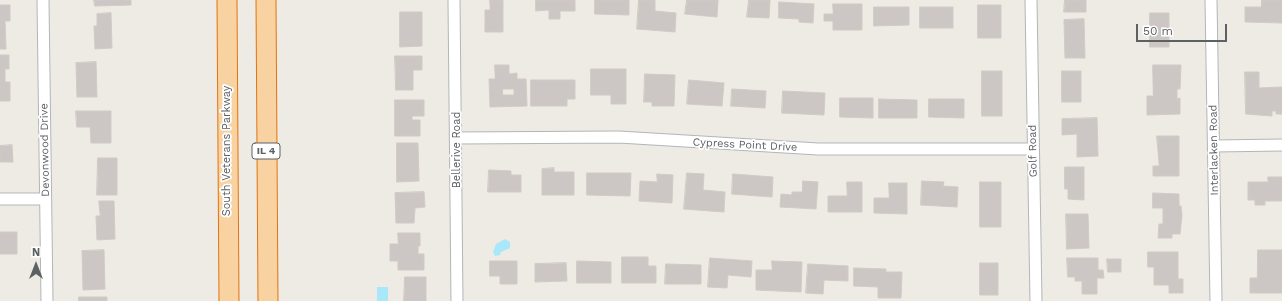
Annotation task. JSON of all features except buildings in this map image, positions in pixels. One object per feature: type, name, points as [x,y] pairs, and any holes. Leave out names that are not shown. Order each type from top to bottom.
[{"type":"highway","name":"South Veterans Parkway","points":[[227,0],[229,301]]},
{"type":"highway","name":"IL 4","points":[[266,0],[268,301]]},
{"type":"street","name":"Devonwood Drive","points":[[43,0],[47,301]]},
{"type":"street","name":"Bellerive Road","points":[[454,0],[457,138],[457,301]]},
{"type":"street","name":"Golf Road","points":[[1031,0],[1036,301]]},
{"type":"street","name":"Interlacken Road","points":[[1212,0],[1216,301]]},
{"type":"street","name":"Cypress Point Drive","points":[[457,138],[619,137],[818,149],[1033,149]]},
{"type":"street","points":[[1214,146],[1282,145]]},
{"type":"street","points":[[0,199],[45,198]]},
{"type":"water","points":[[505,239],[510,242],[510,248],[501,252],[500,255],[495,256],[493,252],[496,244]]},
{"type":"water","points":[[377,287],[388,287],[388,301],[377,301]]}]
